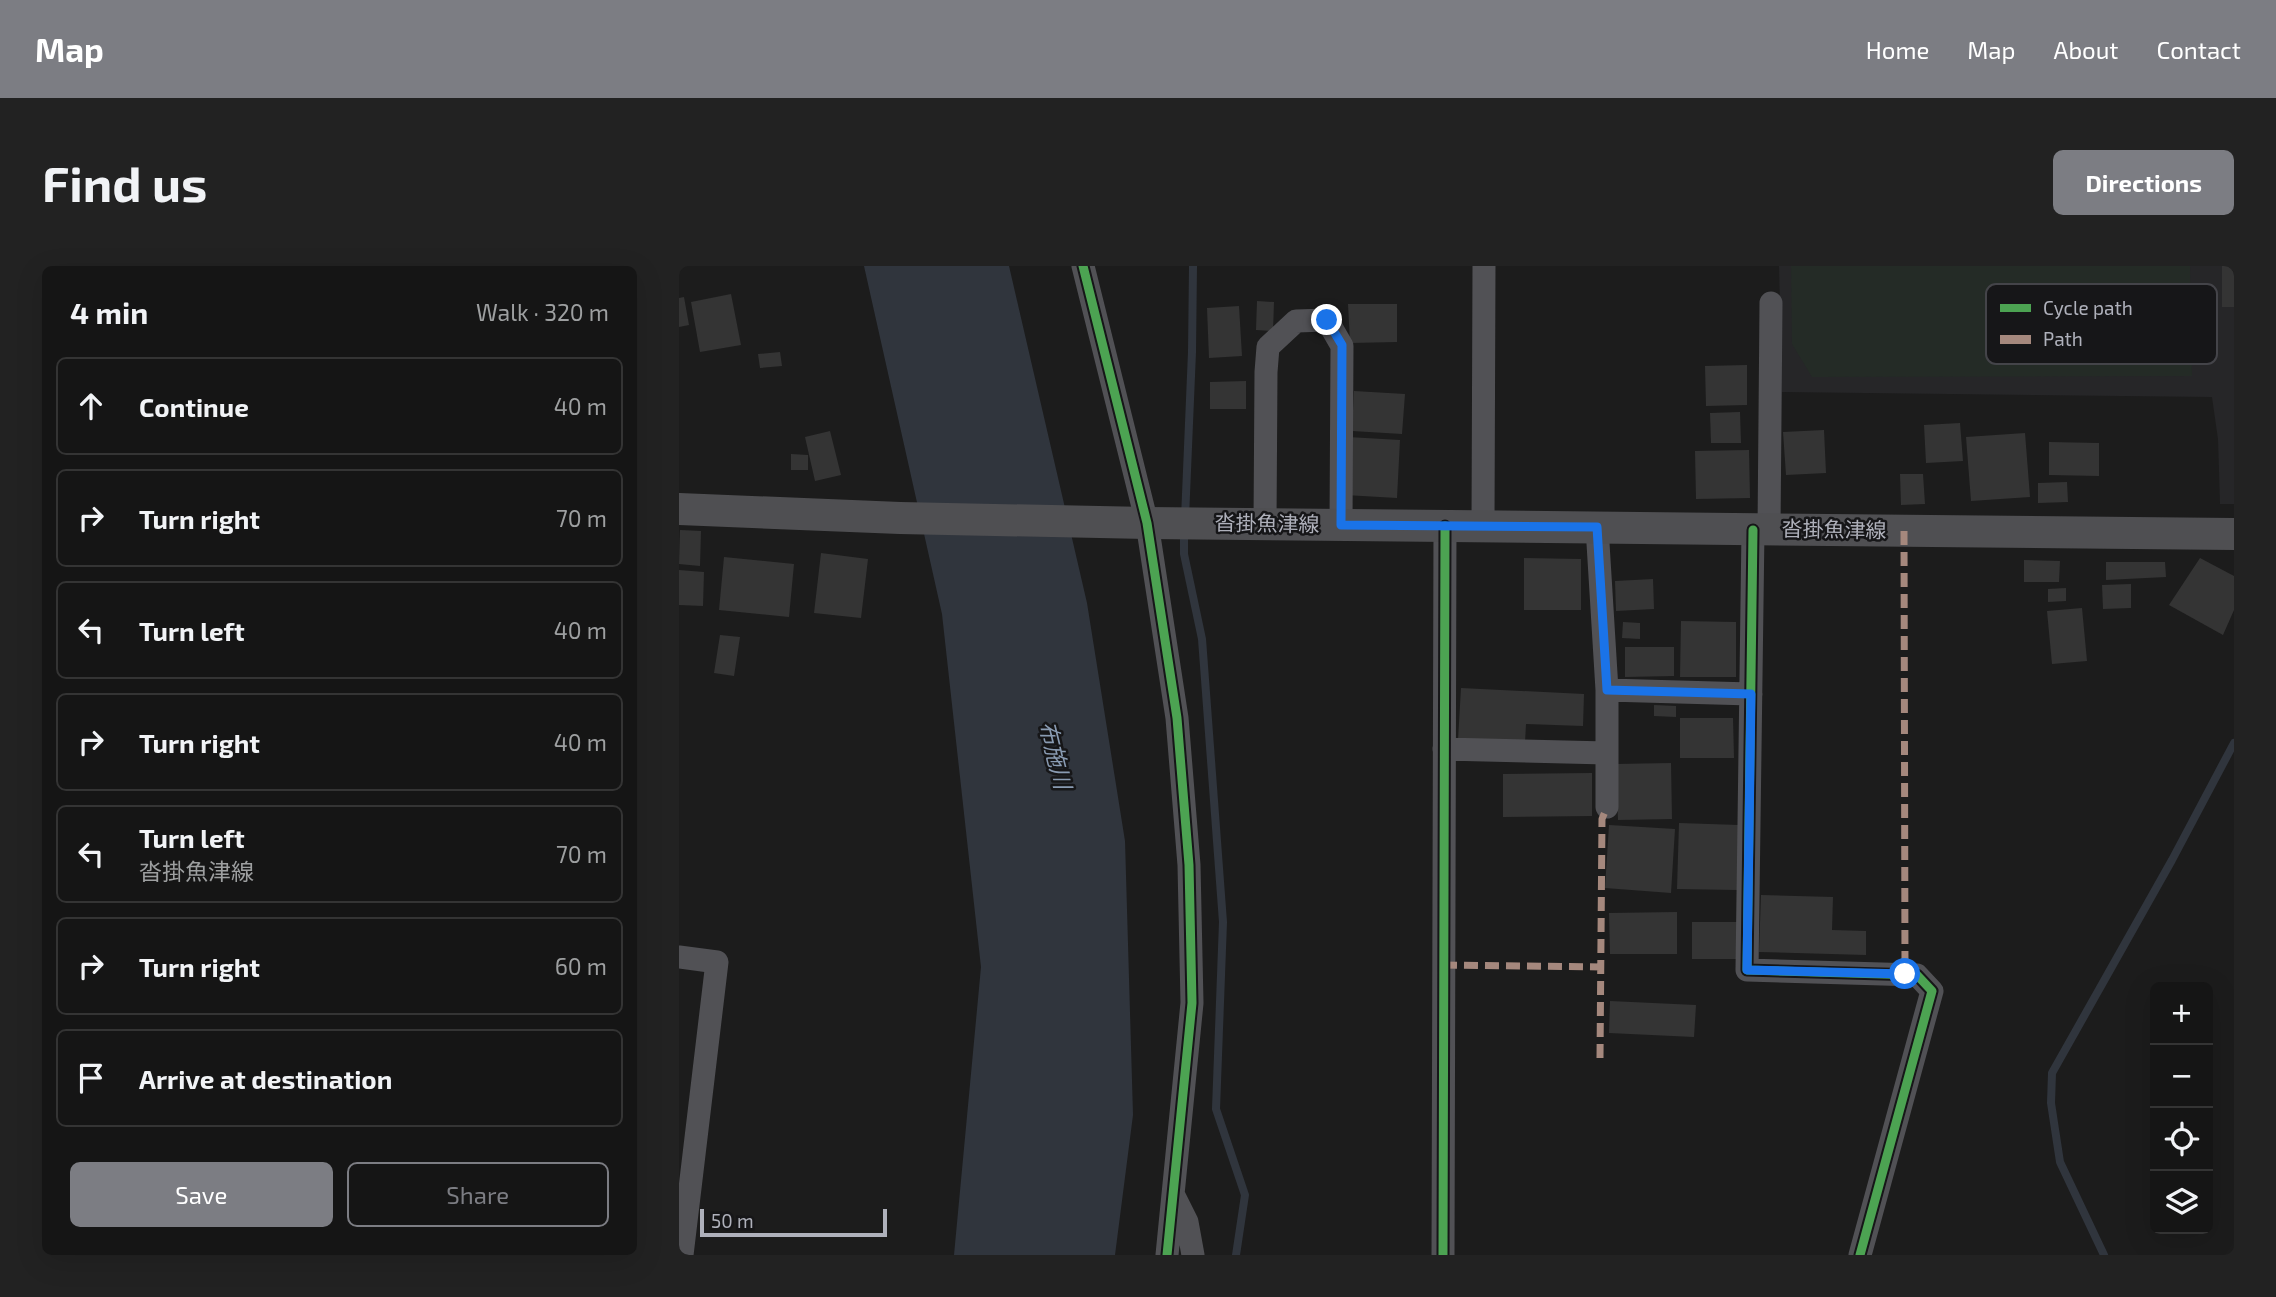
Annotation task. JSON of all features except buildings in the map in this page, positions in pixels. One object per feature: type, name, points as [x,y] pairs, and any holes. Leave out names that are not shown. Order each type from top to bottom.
[{"type":"main road","name":"沓掛魚津線","points":[[679,509],[900,518],[1147,523],[2234,534]]},
{"type":"street","points":[[1083,266],[1147,523],[1177,718],[1189,865],[1192,1003],[1167,1255]]},
{"type":"street","points":[[1483,525],[1484,266]]},
{"type":"street","points":[[1771,303],[1751,694],[1747,970],[1917,975],[1932,991],[1860,1255]]},
{"type":"street","points":[[1265,524],[1268,347],[1296,321],[1327,320],[1342,345],[1341,525]]},
{"type":"street","points":[[1443,1255],[1445,526]]},
{"type":"street","points":[[1597,527],[1607,690],[1607,807]]},
{"type":"street","points":[[1607,690],[1751,694]]},
{"type":"street","points":[[1444,749],[1607,753]]},
{"type":"street","points":[[679,957],[717,962],[683,1255]]},
{"type":"street","points":[[1173,1195],[1187,1222],[1193,1255]]},
{"type":"shaded area","points":[[1779,266],[2234,266],[2234,504],[2220,504],[2218,439],[2212,397],[1782,392]]},
{"type":"shaded area","points":[[1791,266],[2190,266],[2190,284],[1986,284],[1986,364],[2192,364],[2192,376],[1812,377],[1792,344]]},
{"type":"water","name":"布施川","points":[[864,266],[1009,266],[1087,603],[1125,841],[1133,1115],[1115,1255],[954,1255],[981,967],[942,614]]},
{"type":"waterway","points":[[1185,518],[1193,266]]},
{"type":"waterway","points":[[1184,531],[1184,554],[1202,639],[1223,922],[1216,1109],[1245,1195],[1236,1255]]},
{"type":"waterway","points":[[2104,1255],[2060,1162],[2051,1103],[2052,1073],[2172,860],[2234,743]]},
{"type":"marked path","points":[[1904,531],[1905,974]]},
{"type":"marked path","points":[[1600,1058],[1602,819],[1607,807]]},
{"type":"marked path","points":[[1443,965],[1601,967]]},
{"type":"cycle path","points":[[1083,266],[1147,523],[1177,718],[1189,865],[1192,1003],[1167,1255]]},
{"type":"cycle path","points":[[1443,1255],[1445,526]]},
{"type":"cycle path","points":[[1753,530],[1747,970],[1917,975],[1932,991],[1860,1255]]},
{"type":"route","points":[[1327,320],[1342,345],[1341,525],[1597,527],[1607,690],[1751,694],[1747,970],[1905,974]]}]
